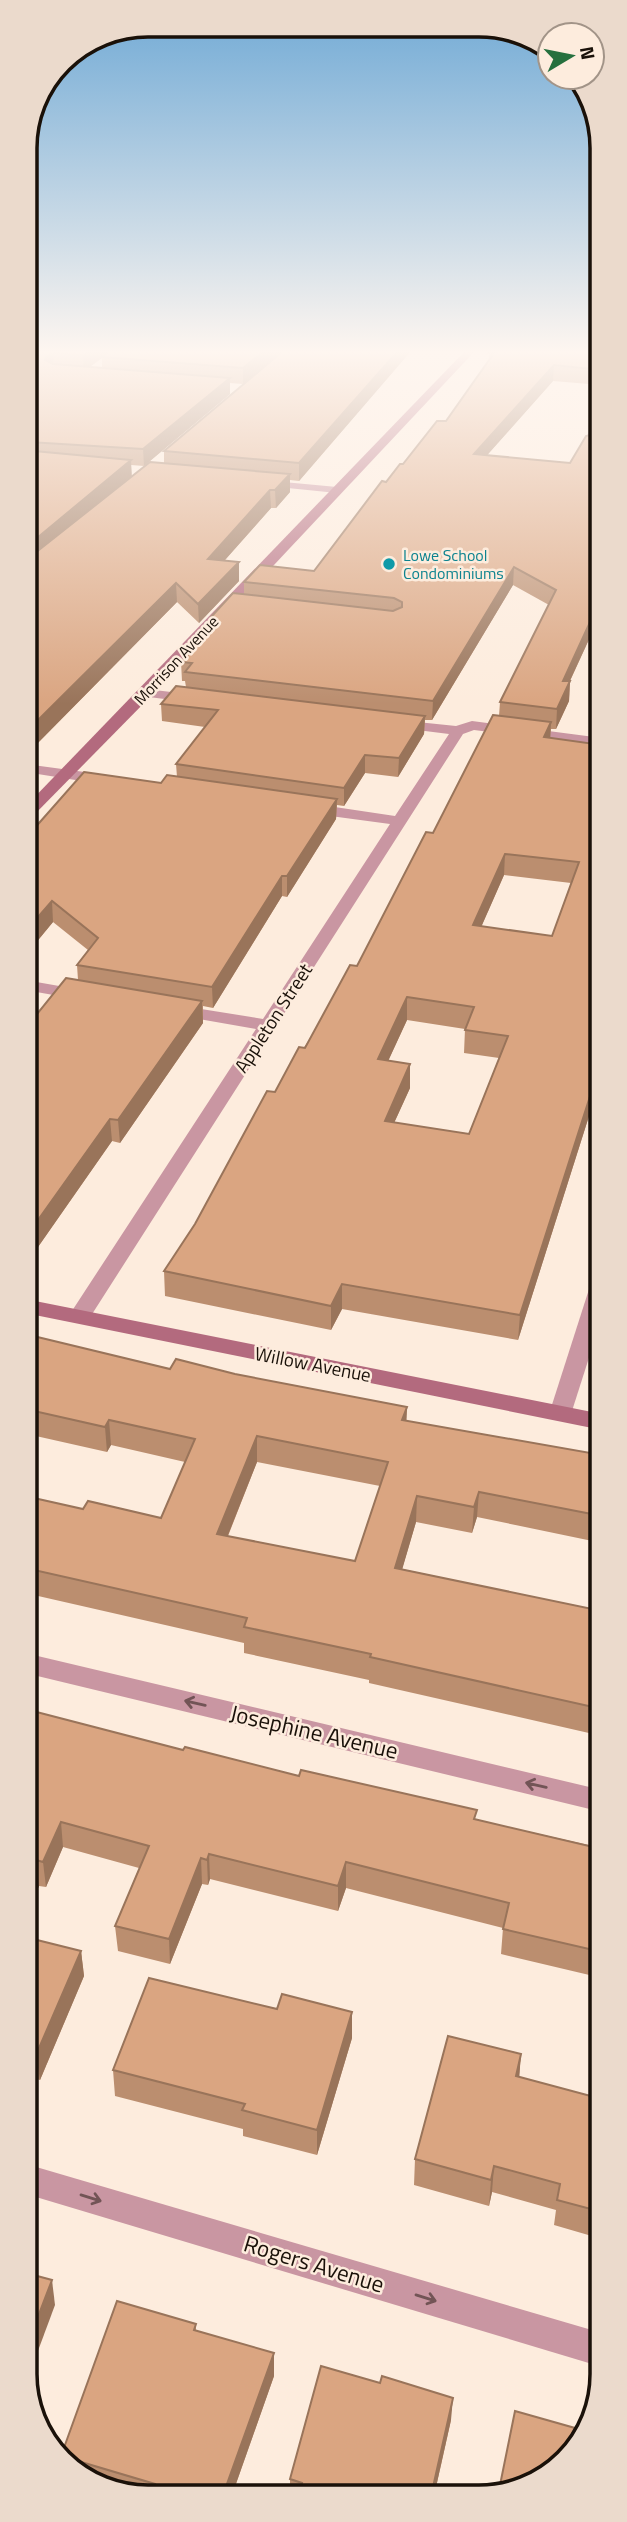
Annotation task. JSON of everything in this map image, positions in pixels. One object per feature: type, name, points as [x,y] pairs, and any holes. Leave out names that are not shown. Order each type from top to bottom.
[{"type":"street","name":"Morrison Avenue","points":[[37,804],[146,693],[226,605],[357,469]]},
{"type":"street","points":[[243,482],[337,490]]},
{"type":"street","points":[[226,605],[250,608]]},
{"type":"street","points":[[146,693],[208,701]]},
{"type":"street","points":[[383,722],[590,740]]},
{"type":"street","name":"Appleton Street","points":[[79,1317],[149,1214],[267,1025],[400,821],[465,728]]},
{"type":"street","points":[[37,770],[120,782]]},
{"type":"street","points":[[295,806],[400,821]]},
{"type":"street","points":[[37,987],[106,999]]},
{"type":"street","points":[[159,1007],[267,1025]]},
{"type":"street","name":"Willow Avenue","points":[[37,1308],[590,1420]]},
{"type":"street","points":[[560,1414],[590,1320]]},
{"type":"street","name":"Josephine Avenue","points":[[37,1665],[590,1798]]},
{"type":"street","name":"Rogers Avenue","points":[[37,2182],[590,2346]]},
{"type":"building","points":[[37,469],[121,469],[37,538]]},
{"type":"building","points":[[142,469],[228,469],[290,474],[275,490],[270,490],[208,559],[239,562],[198,604],[176,583],[37,721],[37,551]]},
{"type":"building","points":[[396,469],[590,469],[590,622],[563,681],[570,681],[557,709],[500,702],[556,590],[514,567],[433,701],[185,672],[192,663],[181,662],[218,623],[211,617],[233,593],[393,611],[402,607],[402,602],[394,598],[244,582],[260,565],[314,571],[382,481],[386,482]]},
{"type":"building","points":[[176,686],[425,716],[399,758],[365,755],[344,788],[176,764],[218,710],[161,704]]},
{"type":"building","points":[[493,715],[551,722],[544,737],[590,743],[590,1096],[520,1315],[342,1284],[331,1306],[164,1271],[195,1224],[267,1091],[275,1092],[299,1047],[305,1048],[350,965],[357,966],[426,832],[433,833]],"holes":[[[505,854],[579,862],[552,936],[473,925]],[[407,997],[474,1007],[465,1030],[508,1036],[469,1134],[385,1121],[410,1064],[378,1059]]]},
{"type":"building","points":[[84,772],[161,783],[167,775],[337,799],[287,876],[282,876],[212,987],[77,965],[98,938],[52,901],[37,918],[37,825]]},
{"type":"building","points":[[66,978],[202,1001],[118,1120],[110,1119],[37,1221],[37,1014]]},
{"type":"building","points":[[37,1337],[170,1369],[176,1359],[235,1374],[407,1407],[402,1420],[590,1453],[590,1514],[479,1492],[474,1507],[417,1496],[395,1568],[590,1609],[590,1706],[244,1627],[247,1618],[37,1571],[37,1499],[83,1509],[88,1501],[161,1518],[195,1439],[109,1420],[105,1427],[37,1412]],"holes":[[[257,1436],[388,1462],[355,1561],[217,1534]]]},
{"type":"building","points":[[37,1712],[183,1750],[185,1747],[299,1776],[301,1770],[477,1810],[474,1819],[590,1846],[590,1949],[503,1929],[509,1903],[346,1862],[338,1886],[209,1854],[207,1860],[201,1858],[169,1939],[115,1926],[149,1846],[61,1822],[43,1862],[37,1860]]},
{"type":"building","points":[[37,1940],[81,1951],[37,2053]]},
{"type":"building","points":[[149,1978],[277,2009],[282,1994],[352,2012],[317,2130],[242,2110],[245,2104],[113,2070]]},
{"type":"building","points":[[448,2036],[521,2054],[516,2076],[590,2096],[590,2209],[557,2200],[560,2184],[494,2166],[491,2180],[415,2159]]},
{"type":"building","points":[[37,2276],[52,2280],[37,2319]]},
{"type":"building","points":[[117,2301],[196,2324],[194,2330],[274,2353],[227,2485],[155,2485],[79,2461],[64,2448]]},
{"type":"building","points":[[321,2366],[380,2383],[382,2376],[453,2398],[433,2485],[301,2485],[290,2479]]},
{"type":"building","points":[[515,2411],[576,2428],[563,2448],[547,2462],[529,2474],[501,2483]]},
{"type":"place","name":"Lowe School Condominiums","points":[[389,564]]}]
